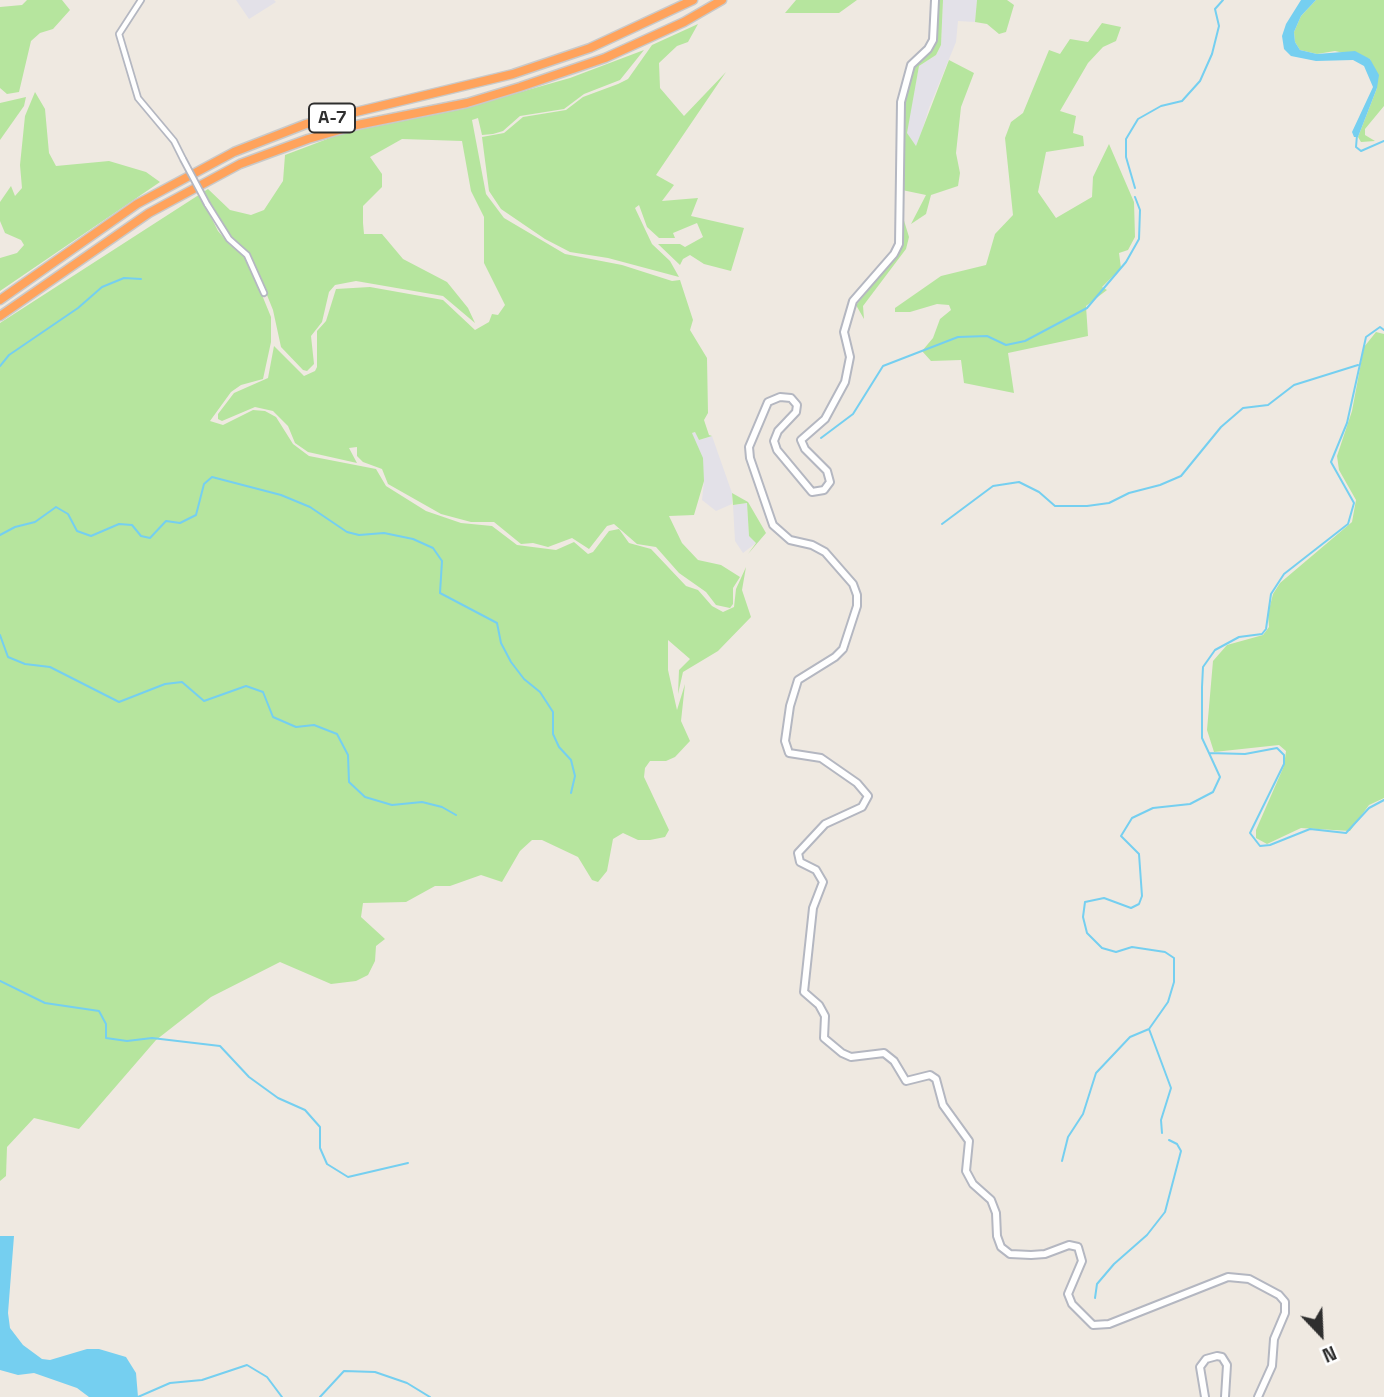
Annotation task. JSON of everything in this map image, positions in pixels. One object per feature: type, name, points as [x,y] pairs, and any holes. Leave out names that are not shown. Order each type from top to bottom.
[{"type":"highway","name":"A-7","points":[[0,300],[137,204],[188,174],[234,152],[306,124],[513,74],[590,48],[693,0]]},
{"type":"highway","name":"A-7","points":[[0,316],[63,276],[149,213],[240,164],[308,139],[357,125],[467,103],[520,87],[605,58],[684,22],[722,0]]},
{"type":"main road","points":[[935,0],[933,40],[928,49],[911,65],[901,102],[899,244],[888,262],[853,301],[844,332],[850,357],[845,382],[825,419],[801,440],[805,449],[827,471],[830,482],[824,490],[812,492],[778,450],[774,441],[778,431],[796,412],[797,405],[791,398],[780,397],[768,402],[749,447],[750,458],[773,525],[790,540],[812,545],[825,552],[853,584],[857,595],[857,606],[843,649],[835,657],[804,675],[793,687],[785,741],[789,752],[821,758],[858,783],[868,796],[862,807],[825,824],[798,853],[800,862],[816,870],[823,882],[813,908],[804,992],[825,1016],[824,1038],[842,1053],[851,1056],[884,1053],[894,1061],[906,1081],[930,1075],[936,1079],[943,1105],[969,1141],[966,1171],[972,1184],[991,1200],[996,1213],[997,1236],[1001,1247],[1007,1253],[1018,1255],[1045,1254],[1069,1245],[1078,1247],[1082,1261],[1068,1294],[1072,1304],[1093,1325],[1109,1324],[1228,1277],[1249,1279],[1279,1294],[1284,1302],[1285,1313],[1274,1339],[1272,1366],[1258,1397]]},
{"type":"main road","points":[[1205,1397],[1200,1367],[1206,1359],[1217,1356],[1222,1357],[1227,1365],[1225,1397]]},
{"type":"street","points":[[141,0],[119,34],[138,98],[174,141],[229,239],[247,255],[264,293]]},
{"type":"shaded area","points":[[236,0],[274,0],[276,2],[249,19]]},
{"type":"shaded area","points":[[943,0],[977,0],[975,22],[958,21],[956,42],[929,108],[917,147],[906,133],[919,66],[936,55],[941,45]]},
{"type":"shaded area","points":[[695,432],[699,440],[712,436],[732,493],[732,504],[716,511],[702,500],[704,481],[692,433]]},
{"type":"shaded area","points":[[747,503],[749,536],[756,543],[743,553],[735,541],[733,505]]},
{"type":"green space","points":[[27,0],[62,0],[70,10],[53,29],[40,33],[31,41],[19,92],[7,94],[0,88],[0,7],[22,5]]},
{"type":"green space","points":[[796,0],[857,0],[839,13],[785,13]]},
{"type":"green space","points":[[939,0],[943,0],[941,45],[936,55],[919,66],[907,133],[916,146],[949,60],[974,73],[961,107],[956,153],[960,173],[958,186],[931,195],[926,214],[911,224],[926,195],[902,190],[902,112],[914,65],[934,47]]},
{"type":"green space","points":[[977,0],[1007,0],[1014,5],[1006,32],[999,34],[987,24],[975,22]]},
{"type":"green space","points":[[1316,0],[1384,0],[1384,106],[1365,129],[1365,135],[1375,141],[1361,142],[1358,137],[1377,88],[1370,59],[1335,51],[1317,54],[1300,50],[1295,42],[1294,32],[1301,16]]},
{"type":"green space","points":[[1102,23],[1121,27],[1116,41],[1103,47],[1088,63],[1060,111],[1076,116],[1073,133],[1083,136],[1084,146],[1046,152],[1038,192],[1056,218],[1092,197],[1093,177],[1109,144],[1134,202],[1135,237],[1128,250],[1119,253],[1121,268],[1102,287],[1107,290],[1086,306],[1088,336],[1008,353],[1014,393],[964,383],[961,360],[931,361],[922,351],[933,338],[940,319],[951,310],[949,305],[937,304],[910,312],[895,312],[895,308],[941,276],[986,265],[995,234],[1013,215],[1005,138],[1011,122],[1023,113],[1049,50],[1060,54],[1070,39],[1088,42]]},
{"type":"green space","points":[[698,24],[688,42],[677,46],[659,63],[660,88],[684,116],[726,72],[656,175],[674,185],[662,201],[698,198],[691,216],[744,228],[731,271],[704,264],[690,255],[683,259],[680,265],[658,244],[680,244],[685,247],[703,237],[697,223],[673,233],[675,238],[659,238],[647,227],[639,205],[635,208],[652,244],[670,261],[679,277],[608,258],[570,252],[545,239],[501,209],[489,191],[482,137],[504,133],[523,117],[566,110],[583,97],[628,79],[652,45]]},
{"type":"green space","points":[[644,50],[620,80],[584,94],[564,109],[520,116],[503,131],[493,134],[482,135],[478,118],[472,120],[486,194],[504,218],[565,254],[622,265],[672,281],[680,280],[693,320],[690,330],[707,358],[708,413],[704,420],[709,435],[712,436],[699,440],[695,432],[692,433],[703,458],[704,481],[694,515],[669,516],[682,543],[698,560],[721,565],[740,577],[733,588],[733,604],[730,608],[716,605],[706,592],[679,573],[656,547],[637,544],[614,524],[607,526],[589,549],[572,538],[548,547],[533,543],[521,544],[494,522],[471,522],[441,514],[388,484],[382,469],[363,462],[357,456],[357,447],[349,448],[357,463],[308,452],[295,443],[288,426],[273,411],[255,407],[222,421],[218,419],[218,414],[234,393],[268,378],[274,346],[304,376],[315,371],[317,331],[326,321],[336,289],[370,287],[443,300],[475,330],[489,322],[492,314],[498,315],[505,305],[484,263],[484,217],[471,191],[462,141],[402,139],[370,157],[382,174],[382,187],[363,206],[363,223],[364,234],[382,234],[403,259],[447,282],[468,308],[475,323],[443,296],[356,281],[335,285],[329,292],[322,322],[311,336],[314,364],[307,371],[281,347],[273,310],[252,258],[229,236],[209,203],[205,205],[218,231],[230,245],[246,256],[271,317],[271,342],[263,379],[241,385],[231,392],[210,421],[223,425],[253,410],[265,411],[276,417],[293,444],[309,456],[376,469],[386,486],[426,511],[461,523],[492,526],[517,545],[556,550],[574,542],[588,554],[593,552],[609,531],[619,529],[629,543],[651,549],[686,586],[698,590],[712,606],[723,612],[734,607],[736,589],[746,567],[742,590],[751,617],[718,651],[683,672],[678,694],[679,670],[690,659],[668,640],[668,670],[677,710],[685,684],[681,721],[690,741],[675,757],[666,761],[650,761],[645,768],[644,777],[669,830],[665,837],[650,840],[638,840],[623,833],[613,839],[607,871],[598,882],[592,880],[578,857],[542,840],[532,840],[520,851],[502,882],[481,875],[450,886],[435,886],[406,902],[363,903],[361,917],[385,939],[376,946],[375,961],[368,975],[356,981],[331,984],[280,962],[211,997],[156,1040],[79,1129],[34,1118],[7,1147],[6,1176],[0,1181],[0,323],[208,189],[230,210],[251,215],[264,210],[283,181],[285,155],[351,130],[464,108],[570,78]]},
{"type":"green space","points":[[35,92],[45,109],[49,153],[56,166],[109,161],[146,172],[160,182],[0,291],[0,258],[17,253],[24,245],[21,240],[5,233],[0,221],[0,202],[11,186],[15,196],[22,188],[20,165],[25,116]]},
{"type":"green space","points":[[26,97],[24,106],[0,140],[0,103]]},
{"type":"green space","points":[[902,214],[909,237],[906,249],[863,306],[864,319],[856,305],[898,254],[904,238]]},
{"type":"green space","points":[[1376,332],[1384,334],[1384,798],[1369,805],[1350,831],[1301,828],[1267,844],[1256,838],[1256,830],[1284,766],[1286,751],[1279,745],[1214,752],[1207,730],[1213,661],[1227,645],[1263,635],[1269,627],[1268,614],[1273,594],[1280,583],[1352,522],[1356,500],[1339,470],[1337,456],[1352,411],[1364,347]]},
{"type":"green space","points":[[732,493],[748,502],[766,533],[748,554],[756,543],[749,536],[747,503],[733,505]]},
{"type":"water","points":[[1301,0],[1316,0],[1301,16],[1294,32],[1295,42],[1300,50],[1317,54],[1355,51],[1370,59],[1379,75],[1377,88],[1358,137],[1354,137],[1352,132],[1373,87],[1364,66],[1353,60],[1316,61],[1291,56],[1284,49],[1282,36],[1286,24]]},
{"type":"water","points":[[0,1236],[14,1236],[8,1313],[10,1328],[23,1345],[42,1359],[50,1360],[87,1349],[99,1349],[126,1357],[136,1373],[138,1397],[89,1397],[77,1388],[34,1373],[18,1375],[0,1370]]},
{"type":"waterway","points":[[1135,188],[1126,157],[1126,139],[1138,119],[1161,106],[1182,101],[1200,81],[1212,54],[1219,26],[1215,9],[1223,0]]},
{"type":"waterway","points":[[1357,135],[1356,147],[1361,151],[1384,141]]},
{"type":"waterway","points":[[821,438],[853,414],[883,366],[958,337],[987,336],[1006,345],[1025,341],[1087,308],[1126,262],[1139,239],[1140,210],[1135,197]]},
{"type":"waterway","points":[[0,366],[9,355],[78,308],[102,287],[124,278],[141,279]]},
{"type":"waterway","points":[[1384,330],[1380,327],[1366,337],[1347,423],[1331,462],[1354,503],[1348,524],[1284,574],[1271,594],[1266,629],[1262,634],[1239,637],[1215,650],[1203,667],[1202,687],[1202,738],[1209,753],[1245,754],[1277,748],[1284,755],[1284,764],[1250,833],[1260,846],[1270,845],[1310,829],[1346,833],[1369,808],[1384,800]]},
{"type":"waterway","points":[[942,524],[993,486],[1019,482],[1039,492],[1055,506],[1087,506],[1109,503],[1129,493],[1160,485],[1181,476],[1221,427],[1243,408],[1268,405],[1294,385],[1358,365]]},
{"type":"waterway","points":[[0,535],[15,527],[35,522],[56,507],[68,514],[77,531],[91,536],[119,524],[132,525],[141,536],[150,538],[166,521],[180,523],[196,515],[204,484],[212,477],[281,495],[310,507],[347,532],[359,535],[384,533],[413,539],[433,548],[442,561],[440,593],[497,623],[501,643],[511,662],[524,679],[540,692],[553,712],[553,734],[559,747],[571,760],[575,776],[571,793]]},
{"type":"waterway","points":[[0,635],[8,657],[25,664],[50,667],[119,702],[165,684],[182,682],[204,701],[246,686],[263,692],[273,717],[296,727],[314,725],[337,734],[348,755],[349,782],[365,797],[392,805],[422,802],[442,807],[456,815]]},
{"type":"waterway","points":[[1062,1161],[1068,1137],[1083,1114],[1096,1073],[1130,1037],[1149,1029],[1168,1002],[1174,982],[1174,958],[1165,952],[1132,947],[1116,952],[1102,948],[1087,933],[1083,917],[1085,902],[1104,898],[1131,908],[1139,904],[1142,896],[1139,854],[1121,836],[1132,818],[1153,808],[1190,804],[1213,792],[1220,777],[1209,753]]},
{"type":"waterway","points":[[0,981],[45,1003],[99,1011],[106,1024],[106,1038],[127,1041],[152,1038],[220,1046],[249,1077],[278,1098],[305,1110],[320,1127],[320,1148],[327,1164],[348,1177],[408,1163]]},
{"type":"waterway","points":[[1149,1029],[1171,1088],[1161,1120],[1162,1133]]},
{"type":"waterway","points":[[1095,1298],[1097,1284],[1114,1264],[1147,1235],[1165,1212],[1181,1151],[1177,1144],[1169,1140]]},
{"type":"waterway","points":[[138,1397],[170,1383],[202,1380],[247,1365],[267,1377],[282,1397]]},
{"type":"waterway","points":[[320,1397],[344,1371],[375,1372],[407,1383],[430,1397]]}]
